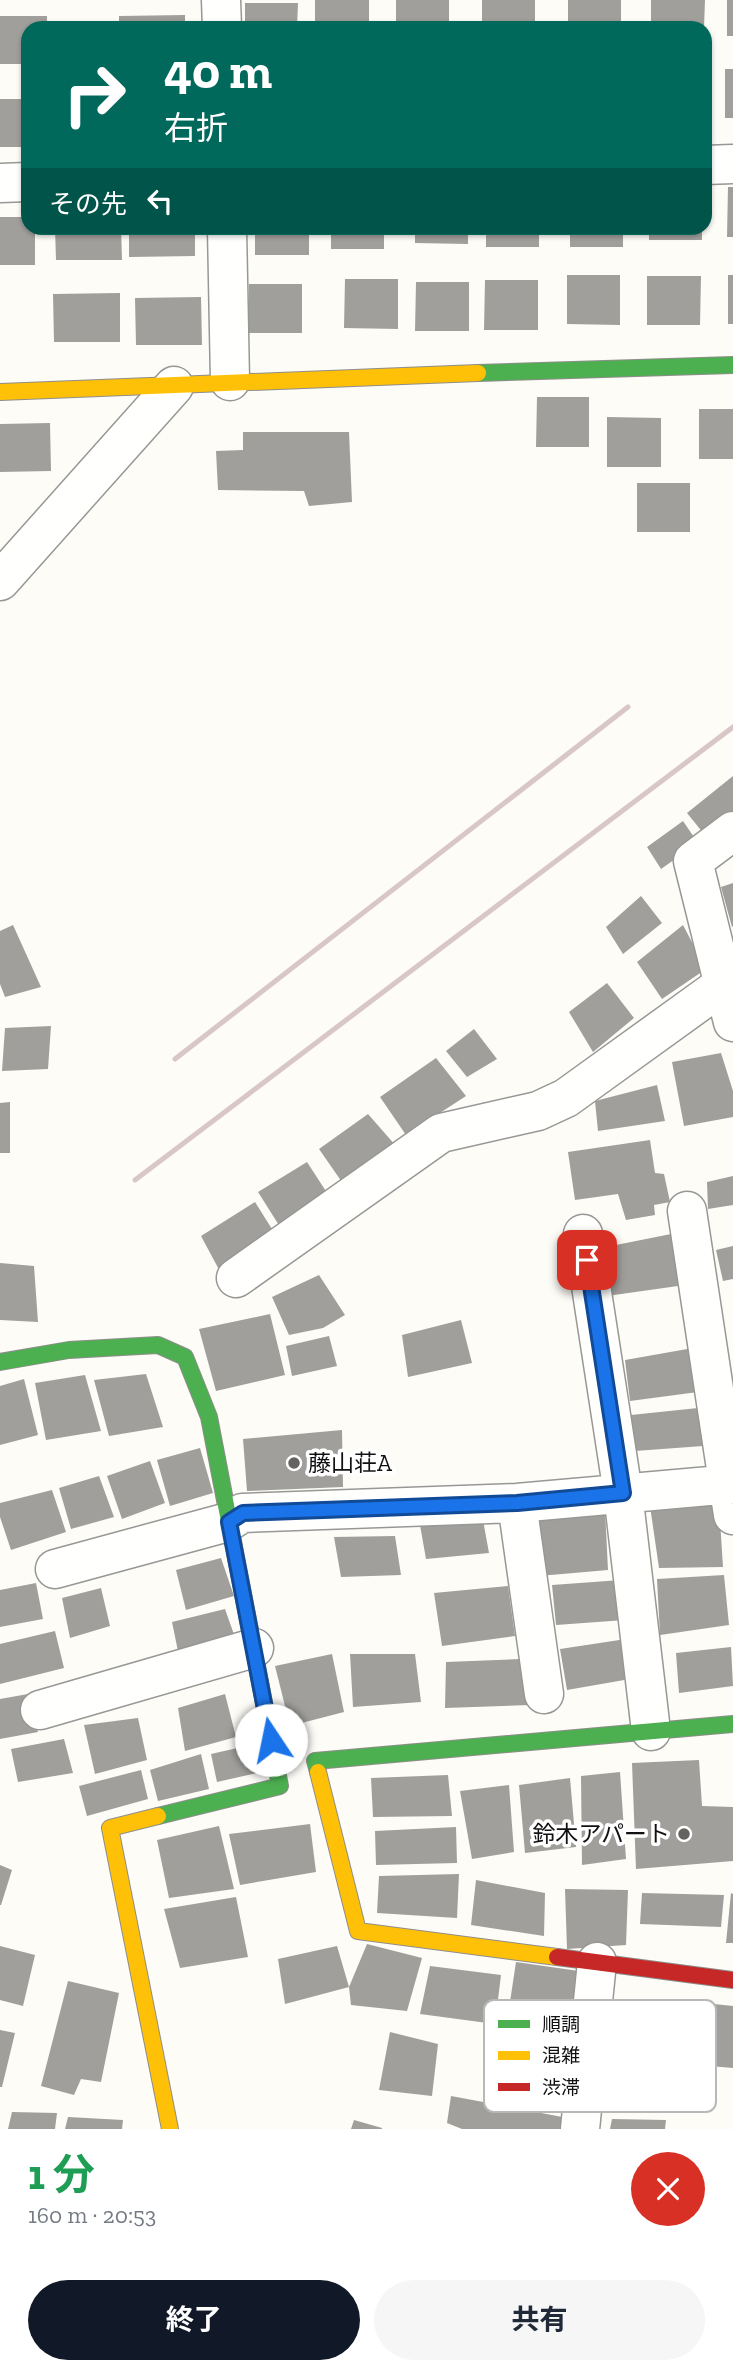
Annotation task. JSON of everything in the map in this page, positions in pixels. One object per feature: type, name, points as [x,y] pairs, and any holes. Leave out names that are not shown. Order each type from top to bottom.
[{"type":"street","points":[[221,0],[222,21]]},
{"type":"street","points":[[712,165],[733,164]]},
{"type":"street","points":[[0,183],[21,182]]},
{"type":"street","points":[[227,235],[230,381]]},
{"type":"street","points":[[0,391],[733,365]]},
{"type":"street","points":[[0,581],[174,386]]},
{"type":"street","points":[[733,831],[693,861],[733,1021]]},
{"type":"street","points":[[236,1278],[441,1133],[538,1111],[566,1098],[724,984]]},
{"type":"street","points":[[55,1569],[229,1522],[243,1513],[517,1503],[623,1493],[732,1494],[687,1211]]},
{"type":"street","points":[[583,1234],[623,1493],[651,1731]]},
{"type":"street","points":[[0,1362],[69,1350],[158,1345],[186,1357],[209,1417],[280,1786],[110,1828],[170,2129]]},
{"type":"street","points":[[517,1503],[544,1694]]},
{"type":"street","points":[[40,1710],[254,1648]]},
{"type":"street","points":[[733,1724],[315,1761],[358,1931],[733,1980]]},
{"type":"street","points":[[593,2000],[597,1962]]},
{"type":"building","points":[[315,0],[369,0],[369,21],[315,21]]},
{"type":"building","points":[[396,0],[449,0],[449,21],[396,21]]},
{"type":"building","points":[[482,0],[535,0],[535,21],[482,21]]},
{"type":"building","points":[[568,0],[621,0],[621,21],[568,21]]},
{"type":"building","points":[[651,0],[705,0],[704,21],[651,21]]},
{"type":"building","points":[[727,0],[733,0],[733,36],[727,36]]},
{"type":"building","points":[[245,3],[298,3],[297,21],[245,21]]},
{"type":"building","points":[[185,15],[185,21],[119,21],[119,16]]},
{"type":"building","points":[[0,16],[47,16],[47,21],[21,21],[21,64],[0,64]]},
{"type":"building","points":[[725,69],[733,69],[733,118],[725,118]]},
{"type":"building","points":[[0,99],[21,99],[21,147],[0,147]]},
{"type":"building","points":[[728,187],[733,187],[733,237],[727,237]]},
{"type":"building","points":[[0,217],[21,217],[21,235],[35,235],[35,265],[0,265]]},
{"type":"building","points":[[55,235],[121,235],[122,260],[56,260]]},
{"type":"building","points":[[129,235],[195,235],[195,256],[129,257]]},
{"type":"building","points":[[255,235],[309,235],[309,255],[255,255]]},
{"type":"building","points":[[331,235],[384,235],[384,249],[331,249]]},
{"type":"building","points":[[415,235],[468,235],[468,244],[415,243]]},
{"type":"building","points":[[486,235],[539,235],[539,247],[486,247]]},
{"type":"building","points":[[570,235],[623,235],[623,247],[570,247]]},
{"type":"building","points":[[649,235],[702,235],[702,240],[649,240]]},
{"type":"building","points":[[567,275],[620,275],[620,325],[567,324]]},
{"type":"building","points":[[728,275],[733,275],[733,324],[728,324]]},
{"type":"building","points":[[647,276],[701,276],[700,325],[647,325]]},
{"type":"building","points":[[345,279],[398,279],[398,329],[344,328]]},
{"type":"building","points":[[485,280],[538,280],[538,330],[484,330]]},
{"type":"building","points":[[416,282],[469,282],[469,331],[415,331]]},
{"type":"building","points":[[249,284],[302,284],[302,333],[248,333]]},
{"type":"building","points":[[120,293],[120,342],[54,342],[53,294]]},
{"type":"building","points":[[201,297],[202,345],[136,345],[135,298]]},
{"type":"building","points":[[537,397],[589,397],[589,447],[536,447]]},
{"type":"building","points":[[699,409],[733,409],[733,459],[699,459]]},
{"type":"building","points":[[607,417],[661,418],[661,467],[607,467]]},
{"type":"building","points":[[50,423],[51,471],[0,472],[0,424]]},
{"type":"building","points":[[243,432],[349,432],[352,502],[309,506],[304,491],[218,490],[216,451],[243,450]]},
{"type":"building","points":[[637,483],[690,483],[690,532],[637,532]]},
{"type":"building","points":[[733,776],[733,815],[704,834],[687,813]]},
{"type":"building","points":[[683,821],[698,843],[661,869],[647,847]]},
{"type":"building","points":[[733,883],[733,926],[732,927],[721,887]]},
{"type":"building","points":[[641,896],[662,923],[623,954],[606,927]]},
{"type":"building","points":[[13,925],[41,987],[5,997],[0,984],[0,931]]},
{"type":"building","points":[[683,925],[706,969],[662,999],[637,962]]},
{"type":"building","points":[[607,983],[634,1018],[593,1052],[569,1012]]},
{"type":"building","points":[[51,1026],[48,1069],[2,1071],[5,1028]]},
{"type":"building","points":[[474,1029],[497,1059],[467,1077],[446,1051]]},
{"type":"building","points":[[721,1053],[733,1091],[733,1117],[684,1126],[672,1062]]},
{"type":"building","points":[[436,1058],[466,1096],[406,1135],[380,1097]]},
{"type":"building","points":[[657,1085],[665,1121],[598,1131],[595,1101]]},
{"type":"building","points":[[10,1102],[10,1153],[0,1153],[0,1103]]},
{"type":"building","points":[[368,1114],[396,1146],[344,1185],[319,1149]]},
{"type":"building","points":[[650,1140],[655,1173],[664,1174],[670,1202],[654,1205],[655,1215],[626,1220],[618,1194],[575,1200],[568,1152]]},
{"type":"building","points":[[307,1162],[331,1199],[282,1230],[258,1192]]},
{"type":"building","points":[[733,1176],[733,1205],[708,1209],[707,1182]]},
{"type":"building","points":[[255,1202],[277,1237],[223,1277],[201,1236]]},
{"type":"building","points":[[676,1233],[685,1285],[607,1296],[601,1248]]},
{"type":"building","points":[[733,1246],[733,1279],[723,1281],[716,1250]]},
{"type":"building","points":[[0,1263],[34,1266],[38,1322],[0,1320]]},
{"type":"building","points":[[319,1275],[345,1315],[323,1328],[289,1335],[272,1297]]},
{"type":"building","points":[[270,1314],[285,1375],[216,1391],[199,1329]]},
{"type":"building","points":[[461,1320],[472,1363],[408,1377],[402,1335]]},
{"type":"building","points":[[329,1336],[337,1366],[292,1376],[286,1346]]},
{"type":"building","points":[[693,1348],[698,1392],[630,1401],[625,1360]]},
{"type":"building","points":[[146,1374],[163,1427],[109,1436],[94,1380]]},
{"type":"building","points":[[85,1375],[101,1431],[46,1440],[35,1383]]},
{"type":"building","points":[[24,1379],[38,1435],[0,1445],[0,1386]]},
{"type":"building","points":[[698,1408],[703,1446],[635,1451],[631,1415]]},
{"type":"building","name":"藤山荘A","points":[[342,1430],[343,1487],[247,1491],[243,1439]]},
{"type":"building","points":[[200,1448],[213,1493],[170,1506],[157,1460]]},
{"type":"building","points":[[150,1461],[165,1503],[122,1519],[107,1476]]},
{"type":"building","points":[[99,1476],[114,1517],[71,1529],[59,1488]]},
{"type":"building","points":[[52,1490],[66,1532],[11,1550],[0,1517],[0,1503]]},
{"type":"building","points":[[719,1504],[723,1567],[659,1568],[650,1506]]},
{"type":"building","points":[[605,1509],[608,1570],[539,1576],[533,1514]]},
{"type":"building","points":[[483,1520],[489,1553],[426,1559],[420,1525]]},
{"type":"building","points":[[395,1536],[401,1575],[341,1577],[334,1537]]},
{"type":"building","points":[[221,1558],[234,1596],[186,1610],[176,1570]]},
{"type":"building","points":[[724,1575],[729,1625],[660,1635],[657,1579]]},
{"type":"building","points":[[621,1580],[625,1620],[556,1625],[552,1585]]},
{"type":"building","points":[[36,1583],[43,1619],[0,1627],[0,1590]]},
{"type":"building","points":[[508,1586],[515,1636],[442,1646],[434,1593]]},
{"type":"building","points":[[101,1588],[110,1626],[70,1638],[62,1598]]},
{"type":"building","points":[[225,1609],[237,1643],[180,1661],[172,1622]]},
{"type":"building","points":[[55,1631],[64,1668],[0,1684],[0,1644]]},
{"type":"building","points":[[626,1639],[630,1679],[567,1690],[560,1649]]},
{"type":"building","points":[[731,1647],[733,1686],[679,1693],[676,1653]]},
{"type":"building","points":[[332,1654],[344,1712],[290,1726],[275,1666]]},
{"type":"building","points":[[350,1654],[415,1654],[421,1702],[353,1707]]},
{"type":"building","points":[[520,1659],[530,1705],[445,1708],[446,1662]]},
{"type":"building","points":[[28,1694],[38,1732],[0,1739],[0,1699]]},
{"type":"building","points":[[225,1694],[236,1737],[185,1751],[178,1708]]},
{"type":"building","points":[[138,1718],[147,1760],[95,1774],[84,1725]]},
{"type":"building","points":[[64,1739],[73,1773],[18,1782],[11,1749]]},
{"type":"building","points":[[264,1742],[270,1770],[217,1782],[211,1754]]},
{"type":"building","points":[[201,1754],[209,1789],[158,1801],[150,1770]]},
{"type":"building","name":"鈴木アパート","points":[[699,1760],[702,1806],[733,1807],[733,1861],[636,1869],[632,1763]]},
{"type":"building","points":[[141,1770],[148,1799],[87,1816],[79,1786]]},
{"type":"building","points":[[620,1772],[626,1859],[582,1865],[581,1776]]},
{"type":"building","points":[[448,1775],[452,1816],[373,1817],[371,1778]]},
{"type":"building","points":[[570,1778],[576,1847],[525,1853],[519,1785]]},
{"type":"building","points":[[509,1785],[514,1852],[472,1859],[460,1791]]},
{"type":"building","points":[[310,1824],[316,1872],[240,1885],[229,1834]]},
{"type":"building","points":[[219,1826],[234,1889],[169,1898],[157,1840]]},
{"type":"building","points":[[456,1827],[457,1863],[376,1865],[375,1831]]},
{"type":"building","points":[[0,1865],[12,1870],[1,1905],[0,1905]]},
{"type":"building","points":[[459,1874],[457,1918],[377,1913],[379,1876]]},
{"type":"building","points":[[476,1880],[545,1893],[544,1936],[471,1925]]},
{"type":"building","points":[[565,1889],[628,1890],[626,1945],[567,1949]]},
{"type":"building","points":[[642,1893],[724,1895],[721,1927],[640,1924]]},
{"type":"building","points":[[731,1893],[733,1943],[726,1943]]},
{"type":"building","points":[[236,1897],[248,1957],[180,1968],[164,1909]]},
{"type":"building","points":[[367,1944],[422,1958],[407,2011],[351,2005],[349,1987]]},
{"type":"building","points":[[0,1946],[35,1955],[23,2006],[0,2000]]},
{"type":"building","points":[[337,1946],[349,1987],[285,2004],[278,1959]]},
{"type":"building","points":[[516,1962],[586,1972],[581,2000],[510,2000]]},
{"type":"building","points":[[430,1966],[501,1975],[498,2000],[484,2000],[484,2023],[420,2014]]},
{"type":"building","points":[[68,1981],[119,1993],[101,2082],[81,2079],[74,2095],[41,2086]]},
{"type":"building","points":[[716,2004],[733,2006],[733,2068],[716,2067]]},
{"type":"building","points":[[0,2030],[15,2033],[2,2087],[0,2087]]},
{"type":"building","points":[[390,2032],[438,2044],[432,2096],[379,2090]]},
{"type":"building","points":[[451,2096],[484,2102],[484,2112],[536,2112],[573,2119],[572,2129],[462,2129],[447,2123]]},
{"type":"building","points":[[12,2112],[57,2113],[55,2129],[8,2129]]},
{"type":"building","points":[[68,2117],[123,2120],[122,2129],[65,2129]]},
{"type":"building","points":[[612,2119],[666,2120],[665,2129],[610,2129]]},
{"type":"building","points":[[354,2120],[382,2128],[382,2129],[351,2129]]},
{"type":"railway","points":[[175,1059],[628,707]]},
{"type":"railway","points":[[135,1180],[733,727]]},
{"type":"traffic: fast","points":[[478,373],[733,365]]},
{"type":"traffic: fast","points":[[0,1362],[69,1350],[158,1345],[185,1357],[209,1417],[280,1786],[158,1816]]},
{"type":"traffic: fast","points":[[318,1772],[315,1761],[733,1724]]},
{"type":"traffic: slow","points":[[0,392],[478,373]]},
{"type":"traffic: slow","points":[[318,1772],[358,1931],[557,1957]]},
{"type":"traffic: slow","points":[[158,1816],[110,1828],[170,2129]]},
{"type":"traffic: jam","points":[[557,1957],[733,1980]]},
{"type":"place","name":"藤山荘A","points":[[294,1463]]},
{"type":"place","name":"鈴木アパート","points":[[684,1834]]},
{"type":"route","points":[[271,1740],[229,1522],[243,1513],[517,1503],[623,1493],[587,1260]]}]
